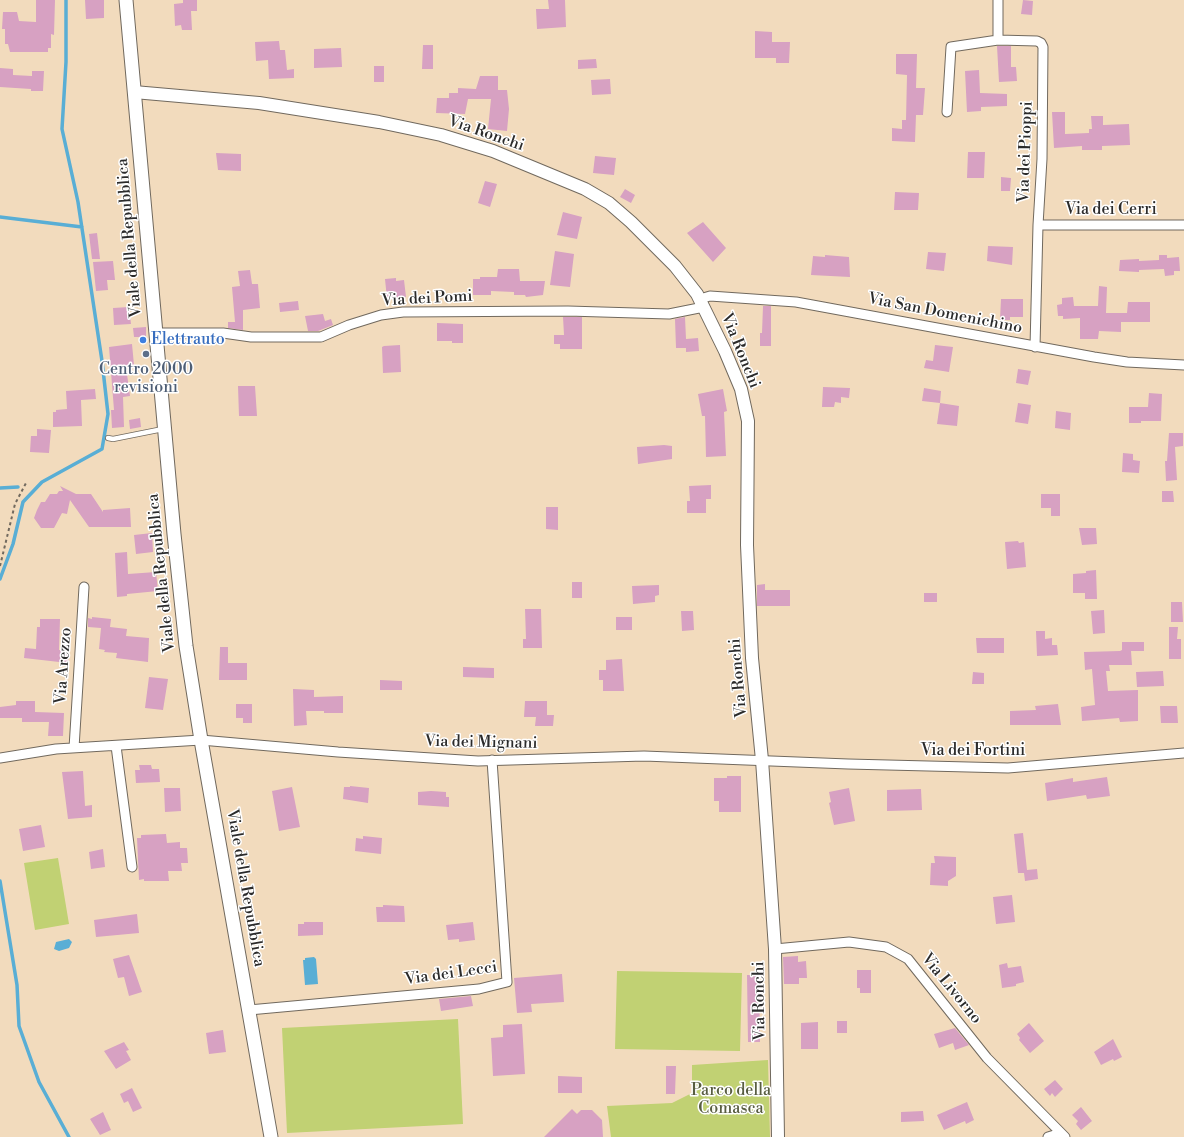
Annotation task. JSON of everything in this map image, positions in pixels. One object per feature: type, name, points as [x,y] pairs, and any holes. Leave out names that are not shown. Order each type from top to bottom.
[{"type":"main road","name":"Viale della Repubblica","points":[[126,0],[164,429],[186,646],[201,740],[271,1137]]},
{"type":"street","points":[[998,0],[998,40]]},
{"type":"street","name":"Via dei Pioppi","points":[[947,112],[951,47],[998,40],[1037,41],[1041,43],[1043,47],[1042,159],[1038,225],[1035,347]]},
{"type":"street","name":"Via Ronchi","points":[[134,92],[259,103],[379,122],[441,135],[493,151],[585,189],[609,203],[631,222],[675,266],[702,303],[741,389],[748,421],[747,552],[752,658],[762,760],[775,949],[778,1137]]},
{"type":"street","name":"Via dei Cerri","points":[[1038,225],[1184,225]]},
{"type":"street","name":"Via San Domenichino","points":[[702,303],[710,296],[796,302],[1035,347],[1127,362],[1184,365]]},
{"type":"street","name":"Via dei Pomi","points":[[156,333],[223,333],[251,337],[321,337],[349,325],[381,315],[403,312],[568,311],[669,314],[702,303]]},
{"type":"street","name":"Via Arezzo","points":[[74,748],[84,587]]},
{"type":"street","points":[[0,758],[40,750],[201,740]]},
{"type":"street","name":"Via dei Mignani","points":[[201,740],[338,752],[470,760],[644,756],[762,760]]},
{"type":"street","points":[[116,746],[132,867]]},
{"type":"street","name":"Via dei Fortini","points":[[762,760],[848,764],[1008,768],[1184,753]]},
{"type":"street","name":"Via dei Lecci","points":[[249,1010],[479,989],[507,982],[492,760]]},
{"type":"street","name":"Via Livorno","points":[[775,949],[848,942],[886,946],[908,958],[987,1058],[1063,1135]]},
{"type":"street","points":[[1048,1137],[1063,1135]]},
{"type":"lane","points":[[108,438],[113,439],[164,429]]},
{"type":"path","points":[[0,566],[15,504],[26,483]]},
{"type":"green space","points":[[58,858],[69,924],[35,930],[24,863]]},
{"type":"green space","points":[[617,971],[742,973],[740,1051],[615,1049]]},
{"type":"green space","points":[[458,1019],[463,1124],[287,1133],[282,1028]]},
{"type":"green space","name":"Parco della Comasca","points":[[768,1060],[770,1137],[611,1137],[607,1106],[672,1103],[692,1093],[692,1065]]},
{"type":"water","points":[[69,939],[72,942],[69,948],[59,951],[54,949],[56,942]]},
{"type":"water","points":[[314,957],[316,959],[318,984],[305,985],[303,960],[305,960],[305,958]]},
{"type":"building","points":[[36,0],[55,0],[54,35],[51,34],[51,48],[48,48],[48,52],[10,52],[8,44],[5,44],[5,29],[2,29],[3,12],[17,12],[19,21],[36,22]]},
{"type":"building","points":[[85,0],[104,0],[104,18],[86,19]]},
{"type":"building","points":[[183,0],[197,0],[197,11],[191,11],[192,30],[182,30],[181,25],[175,26],[174,4],[183,3]]},
{"type":"building","points":[[548,0],[565,0],[566,27],[537,29],[536,9],[549,9]]},
{"type":"building","points":[[1023,0],[1033,1],[1032,15],[1021,14]]},
{"type":"building","points":[[755,31],[772,32],[772,42],[790,42],[789,63],[776,63],[776,58],[755,58]]},
{"type":"building","points":[[279,41],[280,50],[285,50],[287,70],[294,69],[294,78],[269,79],[268,60],[256,61],[255,42]]},
{"type":"building","points":[[423,45],[433,45],[433,69],[422,69]]},
{"type":"building","points":[[997,46],[1011,46],[1011,67],[1016,67],[1017,81],[999,82]]},
{"type":"building","points":[[341,48],[342,67],[314,68],[314,49]]},
{"type":"building","points":[[896,54],[917,54],[916,88],[925,88],[923,115],[916,115],[915,142],[892,141],[892,128],[902,129],[902,120],[906,120],[907,75],[896,74]]},
{"type":"building","points":[[596,59],[597,68],[578,69],[578,60]]},
{"type":"building","points":[[374,66],[384,66],[384,82],[374,82]]},
{"type":"building","points":[[0,68],[13,69],[13,75],[32,76],[32,71],[44,71],[43,91],[0,87]]},
{"type":"building","points":[[979,70],[980,93],[1007,94],[1007,106],[981,107],[981,111],[967,112],[965,71]]},
{"type":"building","points":[[480,76],[498,76],[498,90],[507,90],[509,109],[507,131],[488,129],[491,99],[468,99],[465,114],[436,113],[437,98],[449,98],[449,93],[458,93],[458,88],[476,89]]},
{"type":"building","points":[[610,79],[611,94],[592,95],[591,80]]},
{"type":"building","points":[[1052,112],[1065,112],[1065,134],[1089,133],[1089,129],[1092,129],[1091,116],[1103,116],[1103,125],[1129,124],[1130,145],[1102,146],[1102,150],[1082,150],[1082,146],[1054,148]]},
{"type":"building","points":[[968,152],[985,152],[984,178],[967,178]]},
{"type":"building","points":[[216,153],[241,154],[241,171],[218,170]]},
{"type":"building","points":[[595,156],[616,158],[614,175],[593,173]]},
{"type":"building","points":[[1001,177],[1011,178],[1010,191],[1001,191]]},
{"type":"building","points":[[485,181],[497,184],[490,207],[478,203]]},
{"type":"building","points":[[625,189],[635,195],[631,203],[620,197]]},
{"type":"building","points":[[895,192],[919,193],[918,210],[894,210]]},
{"type":"building","points":[[563,212],[582,217],[577,239],[557,235]]},
{"type":"building","points":[[703,222],[726,248],[713,262],[687,233]]},
{"type":"building","points":[[97,233],[100,259],[92,259],[89,234]]},
{"type":"building","points":[[988,246],[1013,247],[1012,265],[987,261]]},
{"type":"building","points":[[555,251],[574,254],[570,287],[550,285]]},
{"type":"building","points":[[928,252],[946,253],[944,271],[926,269]]},
{"type":"building","points":[[825,255],[849,257],[850,277],[811,275],[813,256],[825,257]]},
{"type":"building","points":[[1159,255],[1167,255],[1167,258],[1179,257],[1180,271],[1174,271],[1174,275],[1165,276],[1164,269],[1139,270],[1139,272],[1119,271],[1120,260],[1159,260]]},
{"type":"building","points":[[113,261],[115,280],[107,280],[108,290],[96,291],[93,262]]},
{"type":"building","points":[[498,269],[519,269],[520,281],[545,281],[543,295],[526,297],[525,295],[514,295],[514,292],[491,291],[491,295],[473,295],[473,279],[480,279],[480,277],[497,277]]},
{"type":"building","points":[[250,270],[252,284],[258,284],[260,308],[243,310],[243,330],[228,328],[228,322],[235,322],[232,287],[240,286],[238,271]]},
{"type":"building","points":[[396,278],[396,281],[404,280],[406,297],[387,299],[385,279]]},
{"type":"building","points":[[1099,286],[1107,287],[1106,313],[1127,313],[1128,302],[1150,302],[1150,322],[1121,322],[1121,332],[1099,331],[1098,339],[1080,339],[1080,318],[1063,319],[1063,316],[1058,316],[1057,305],[1062,304],[1062,298],[1073,297],[1074,306],[1098,306]]},
{"type":"building","points":[[1001,299],[1023,299],[1023,317],[1010,317],[1010,320],[1000,320]]},
{"type":"building","points":[[298,301],[299,310],[280,312],[279,303]]},
{"type":"building","points":[[763,306],[771,306],[771,346],[760,346]]},
{"type":"building","points":[[129,307],[131,324],[114,325],[113,308]]},
{"type":"building","points":[[323,314],[325,321],[331,319],[333,325],[318,331],[308,331],[305,316]]},
{"type":"building","points":[[563,317],[582,317],[582,349],[560,349],[560,344],[554,344],[554,335],[564,335]]},
{"type":"building","points":[[685,317],[686,339],[698,338],[699,351],[686,352],[686,348],[676,348],[675,319]]},
{"type":"building","points":[[437,323],[463,324],[463,343],[437,341]]},
{"type":"building","points":[[146,327],[146,337],[134,337],[133,328]]},
{"type":"building","points":[[132,344],[134,365],[126,367],[130,396],[123,397],[124,427],[112,428],[111,410],[114,410],[109,347]]},
{"type":"building","points":[[400,345],[401,372],[383,373],[382,347]]},
{"type":"building","points":[[935,345],[953,347],[949,372],[924,368],[926,360],[933,361]]},
{"type":"building","points":[[1018,369],[1031,371],[1028,385],[1016,383]]},
{"type":"building","points":[[238,386],[255,386],[257,416],[239,416]]},
{"type":"building","points":[[823,387],[850,388],[849,398],[841,397],[841,403],[835,402],[834,407],[822,407]]},
{"type":"building","points":[[924,388],[941,391],[940,403],[922,401]]},
{"type":"building","points":[[95,389],[96,399],[81,400],[82,426],[53,427],[53,412],[56,412],[56,410],[67,409],[66,391]]},
{"type":"building","points":[[723,389],[727,411],[724,412],[726,456],[706,457],[705,416],[702,416],[698,394]]},
{"type":"building","points":[[1149,393],[1162,394],[1161,421],[1141,421],[1141,423],[1129,423],[1129,407],[1148,407]]},
{"type":"building","points":[[940,403],[959,406],[957,426],[937,424]]},
{"type":"building","points":[[1018,403],[1031,405],[1028,424],[1015,422]]},
{"type":"building","points":[[1056,411],[1071,413],[1070,430],[1055,428]]},
{"type":"building","points":[[140,418],[141,427],[130,429],[129,420]]},
{"type":"building","points":[[37,429],[51,430],[49,453],[30,452],[31,436],[37,436]]},
{"type":"building","points":[[1169,433],[1183,433],[1183,446],[1175,447],[1177,480],[1166,481],[1165,461],[1167,461]]},
{"type":"building","points":[[664,445],[672,446],[672,459],[638,464],[637,447]]},
{"type":"building","points":[[1123,453],[1133,454],[1133,460],[1140,461],[1139,473],[1122,472]]},
{"type":"building","points":[[711,485],[711,499],[706,499],[706,513],[687,513],[687,501],[690,501],[689,486]]},
{"type":"building","points":[[60,486],[76,494],[91,494],[103,512],[103,510],[130,508],[131,527],[89,527],[70,500],[67,514],[62,513],[54,528],[41,528],[34,518],[37,510],[41,502],[45,502],[50,494],[57,494],[59,491],[63,491]]},
{"type":"building","points":[[1162,491],[1173,491],[1174,502],[1162,502]]},
{"type":"building","points":[[1041,494],[1060,494],[1060,516],[1051,516],[1051,508],[1041,508]]},
{"type":"building","points":[[546,507],[558,507],[558,530],[546,529]]},
{"type":"building","points":[[1079,528],[1096,528],[1097,544],[1082,545]]},
{"type":"building","points":[[152,533],[153,552],[136,554],[134,535]]},
{"type":"building","points":[[1018,541],[1019,543],[1024,542],[1026,567],[1007,569],[1005,542]]},
{"type":"building","points":[[127,552],[128,574],[156,572],[158,591],[127,594],[127,596],[117,597],[115,553]]},
{"type":"building","points":[[1096,570],[1097,599],[1085,599],[1085,593],[1073,593],[1073,574],[1086,573],[1086,571]]},
{"type":"building","points":[[572,582],[582,582],[582,598],[572,598]]},
{"type":"building","points":[[765,584],[765,590],[790,590],[790,606],[757,606],[757,585]]},
{"type":"building","points":[[659,585],[659,595],[655,596],[655,602],[633,604],[632,586]]},
{"type":"building","points":[[924,593],[937,593],[937,602],[924,602]]},
{"type":"building","points":[[1171,602],[1182,602],[1183,622],[1171,622]]},
{"type":"building","points":[[525,609],[541,609],[542,648],[523,648],[523,639],[526,639]]},
{"type":"building","points":[[1104,610],[1105,633],[1093,634],[1091,611]]},
{"type":"building","points":[[681,611],[693,611],[694,630],[682,631]]},
{"type":"building","points":[[92,617],[111,619],[110,627],[127,629],[126,636],[149,638],[148,662],[116,658],[117,653],[104,652],[105,650],[99,649],[101,628],[88,627],[88,618],[92,619]]},
{"type":"building","points":[[616,617],[632,617],[632,630],[616,630]]},
{"type":"building","points":[[40,619],[60,619],[59,650],[69,651],[68,663],[24,658],[25,648],[36,649],[37,627],[40,627]]},
{"type":"building","points":[[1169,627],[1178,627],[1177,639],[1181,639],[1181,659],[1169,659]]},
{"type":"building","points":[[1036,631],[1045,631],[1045,639],[1052,638],[1052,645],[1057,645],[1058,655],[1037,656]]},
{"type":"building","points":[[976,638],[1004,638],[1004,653],[977,653]]},
{"type":"building","points":[[1122,642],[1144,642],[1144,651],[1131,651],[1132,665],[1109,665],[1110,671],[1106,671],[1108,691],[1138,690],[1138,721],[1120,722],[1119,718],[1082,721],[1081,707],[1095,705],[1092,669],[1085,670],[1084,652],[1120,651],[1122,650]]},
{"type":"building","points":[[220,647],[228,647],[228,663],[247,663],[247,680],[219,680]]},
{"type":"building","points":[[622,659],[624,691],[603,691],[603,680],[599,680],[599,670],[606,670],[606,660]]},
{"type":"building","points":[[463,667],[494,668],[494,678],[463,677]]},
{"type":"building","points":[[1163,671],[1164,686],[1137,687],[1136,672]]},
{"type":"building","points":[[973,672],[984,673],[984,684],[972,684]]},
{"type":"building","points":[[149,677],[168,679],[163,710],[145,708]]},
{"type":"building","points":[[380,680],[402,681],[402,690],[380,690]]},
{"type":"building","points":[[293,689],[314,690],[314,697],[343,696],[343,713],[306,711],[307,725],[294,726]]},
{"type":"building","points":[[16,701],[35,701],[35,712],[64,713],[63,736],[48,736],[49,722],[22,722],[22,718],[0,718],[0,707],[16,705]]},
{"type":"building","points":[[525,701],[547,701],[547,715],[554,715],[553,726],[535,726],[536,717],[524,717]]},
{"type":"building","points":[[236,704],[252,704],[252,723],[243,723],[243,718],[236,718]]},
{"type":"building","points":[[1058,704],[1061,725],[1010,725],[1010,711],[1036,710],[1035,706]]},
{"type":"building","points":[[1160,706],[1177,706],[1178,723],[1161,723]]},
{"type":"building","points":[[139,765],[151,765],[152,769],[159,769],[160,782],[136,783],[135,770],[140,770]]},
{"type":"building","points":[[83,771],[85,806],[92,805],[92,817],[68,819],[62,772]]},
{"type":"building","points":[[727,776],[741,776],[741,812],[719,812],[719,801],[714,801],[714,778],[727,778]]},
{"type":"building","points":[[1107,777],[1110,796],[1087,799],[1086,795],[1047,801],[1045,783],[1073,778],[1073,782]]},
{"type":"building","points":[[350,786],[369,788],[368,803],[343,799],[344,787]]},
{"type":"building","points":[[292,787],[300,827],[279,831],[272,791]]},
{"type":"building","points":[[164,788],[180,788],[181,811],[165,812]]},
{"type":"building","points":[[849,788],[855,821],[834,825],[829,803],[831,802],[829,792]]},
{"type":"building","points":[[921,789],[922,810],[887,811],[887,790]]},
{"type":"building","points":[[418,792],[446,792],[446,797],[449,797],[449,807],[418,805]]},
{"type":"building","points":[[41,825],[45,847],[23,851],[19,829]]},
{"type":"building","points":[[1023,833],[1027,870],[1037,869],[1038,879],[1025,881],[1024,873],[1018,873],[1014,834]]},
{"type":"building","points":[[166,834],[167,843],[180,842],[180,848],[187,848],[188,863],[181,863],[182,871],[168,871],[169,881],[139,880],[137,838],[141,838],[141,835]]},
{"type":"building","points":[[363,836],[382,838],[381,854],[355,851],[356,838],[363,839]]},
{"type":"building","points":[[103,849],[105,867],[91,869],[89,852]]},
{"type":"building","points":[[934,856],[956,857],[956,876],[948,881],[948,886],[930,885],[931,863],[935,863]]},
{"type":"building","points":[[1012,895],[1015,922],[996,924],[993,897]]},
{"type":"building","points":[[383,905],[404,906],[405,922],[377,922],[376,907],[383,907]]},
{"type":"building","points":[[137,914],[139,933],[96,937],[94,920]]},
{"type":"building","points":[[304,922],[323,922],[323,935],[298,936],[298,924],[304,924]]},
{"type":"building","points":[[473,922],[475,940],[459,942],[459,939],[448,940],[446,925]]},
{"type":"building","points":[[129,955],[142,992],[129,996],[124,977],[118,978],[113,959]]},
{"type":"building","points":[[798,956],[798,962],[806,961],[807,978],[799,978],[799,984],[784,984],[783,957]]},
{"type":"building","points":[[1007,963],[1008,968],[1021,966],[1024,982],[1016,984],[1016,986],[1002,988],[999,965]]},
{"type":"building","points":[[857,970],[871,970],[871,993],[860,993],[860,988],[857,988]]},
{"type":"building","points":[[562,974],[564,1002],[531,1004],[532,1012],[517,1013],[514,978]]},
{"type":"building","points":[[747,975],[759,975],[760,1042],[748,1042]]},
{"type":"building","points":[[471,996],[473,1006],[441,1011],[439,999]]},
{"type":"building","points":[[837,1021],[847,1021],[847,1033],[837,1033]]},
{"type":"building","points":[[818,1022],[818,1049],[801,1049],[801,1023]]},
{"type":"building","points":[[1029,1023],[1044,1041],[1030,1053],[1019,1040],[1020,1038],[1017,1034]]},
{"type":"building","points":[[522,1024],[525,1074],[493,1076],[491,1038],[503,1037],[503,1025]]},
{"type":"building","points":[[955,1028],[969,1045],[955,1050],[953,1043],[939,1048],[934,1034]]},
{"type":"building","points":[[223,1030],[226,1052],[209,1054],[206,1033]]},
{"type":"building","points":[[1113,1039],[1122,1057],[1114,1061],[1113,1059],[1101,1065],[1094,1052]]},
{"type":"building","points":[[124,1042],[129,1050],[126,1051],[131,1060],[116,1069],[104,1051]]},
{"type":"building","points":[[666,1066],[676,1066],[675,1094],[666,1094]]},
{"type":"building","points":[[558,1076],[582,1077],[582,1093],[558,1093]]},
{"type":"building","points":[[1055,1080],[1063,1089],[1055,1097],[1052,1093],[1050,1096],[1044,1089]]},
{"type":"building","points":[[132,1088],[142,1108],[133,1112],[128,1101],[124,1103],[120,1094]]},
{"type":"building","points":[[967,1102],[974,1120],[966,1124],[965,1121],[944,1130],[937,1115]]},
{"type":"building","points":[[1081,1107],[1092,1121],[1081,1130],[1076,1124],[1078,1121],[1072,1115]]},
{"type":"building","points":[[572,1109],[577,1114],[581,1110],[592,1110],[602,1120],[603,1137],[544,1137]]},
{"type":"building","points":[[923,1111],[924,1121],[901,1122],[901,1112]]},
{"type":"building","points":[[103,1112],[111,1130],[100,1135],[90,1119]]},
{"type":"waterway","points":[[0,579],[13,544],[23,502],[42,482],[102,449],[108,414],[102,361],[78,202],[62,129],[66,62],[66,0]]},
{"type":"waterway","points":[[0,217],[82,227]]},
{"type":"waterway","points":[[0,488],[18,487]]},
{"type":"waterway","points":[[0,881],[17,985],[19,1026],[39,1082],[69,1137]]},
{"type":"place","name":"Elettrauto","points":[[143,340]]},
{"type":"place","name":"Centro 2000 revisioni","points":[[146,354]]}]
